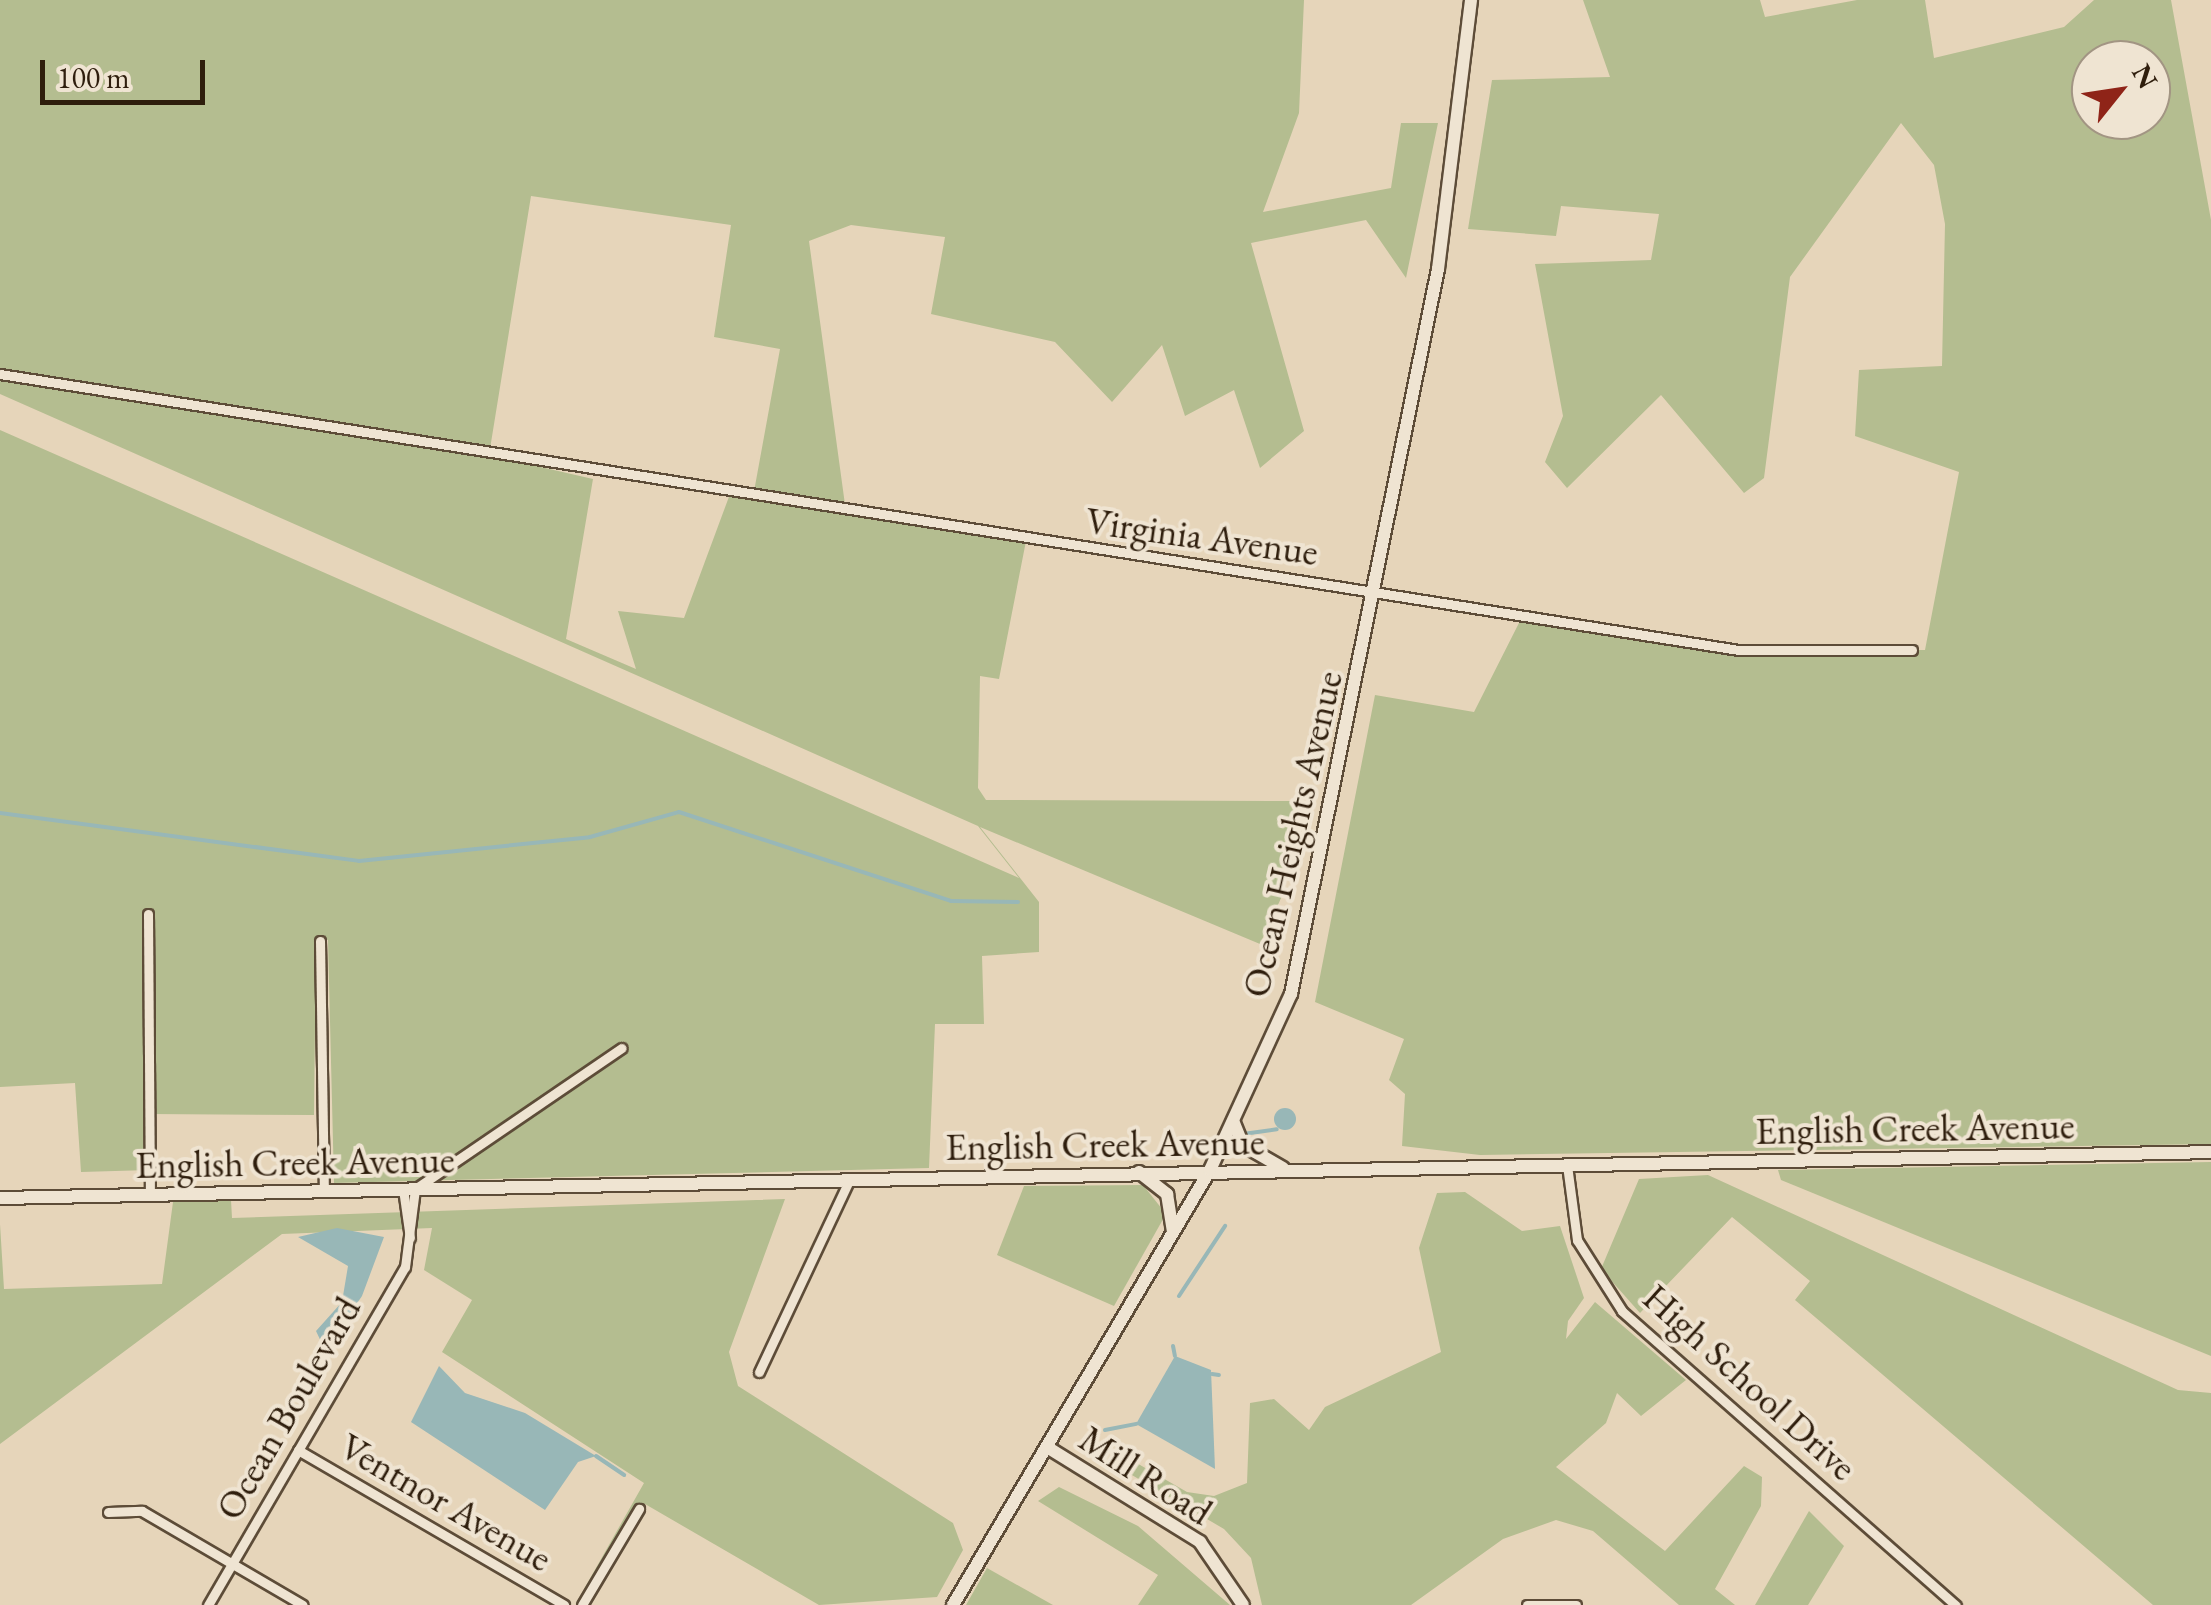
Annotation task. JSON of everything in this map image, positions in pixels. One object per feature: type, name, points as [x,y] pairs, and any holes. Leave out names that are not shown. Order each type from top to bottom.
[{"type":"main road","name":"Ocean Heights Avenue","points":[[953,1605],[1210,1170],[1234,1123],[1302,955],[1377,591],[1458,144],[1472,0]]},
{"type":"main road","points":[[1234,1123],[1243,1145],[1285,1169]]},
{"type":"main road","name":"English Creek Avenue","points":[[0,1198],[1137,1171],[2211,1152]]},
{"type":"main road","points":[[1137,1171],[1167,1194],[1173,1232]]},
{"type":"main road","name":"Mill Road","points":[[1047,1447],[1200,1542],[1243,1605]]},
{"type":"street","name":"Virginia Avenue","points":[[0,374],[1769,654],[1912,650]]},
{"type":"street","points":[[148,914],[150,1195]]},
{"type":"street","points":[[320,942],[324,1191]]},
{"type":"street","points":[[409,1190],[622,1048]]},
{"type":"street","name":"High School Drive","points":[[1567,1165],[1577,1240],[1622,1311],[1956,1605]]},
{"type":"street","points":[[759,1372],[850,1179]]},
{"type":"street","name":"Ocean Boulevard","points":[[208,1605],[405,1268],[410,1238],[409,1190]]},
{"type":"street","name":"Ventnor Avenue","points":[[298,1450],[564,1605]]},
{"type":"street","points":[[582,1605],[640,1509]]},
{"type":"street","points":[[108,1512],[142,1511],[303,1605]]},
{"type":"street","points":[[1528,1605],[1576,1605]]},
{"type":"green space","points":[[0,0],[1304,0],[1299,113],[1263,212],[1391,188],[1401,123],[1438,123],[1406,278],[1366,220],[1251,243],[1304,431],[1260,468],[1234,390],[1185,416],[1162,345],[1112,402],[1055,342],[931,314],[945,237],[851,225],[809,241],[846,512],[1026,541],[999,679],[980,676],[978,788],[986,800],[1302,801],[1282,896],[1260,944],[980,827],[1039,902],[1039,952],[982,956],[984,1024],[935,1024],[929,1168],[334,1183],[328,940],[316,937],[314,1115],[149,1114],[149,1170],[81,1172],[75,1083],[0,1087],[0,430],[1019,878],[978,826],[0,394]],"holes":[[[531,196],[731,225],[714,337],[780,349],[753,497],[730,494],[684,618],[618,611],[636,669],[566,639],[593,479],[489,455]]]},
{"type":"green space","points":[[1583,0],[1760,0],[1765,17],[1857,0],[1925,0],[1934,58],[2064,27],[2094,0],[2171,0],[2211,220],[2211,1144],[1480,1155],[1402,1146],[1405,1094],[1389,1080],[1404,1039],[1315,1002],[1375,695],[1474,712],[1522,617],[1767,651],[1925,650],[1959,472],[1855,436],[1859,370],[1942,366],[1945,224],[1934,165],[1901,123],[1790,277],[1764,478],[1744,493],[1661,395],[1567,488],[1545,462],[1563,416],[1535,264],[1651,260],[1659,214],[1561,206],[1556,236],[1468,229],[1492,80],[1610,77]]},
{"type":"green space","points":[[2211,1162],[2211,1356],[1781,1180],[1778,1170]]},
{"type":"green space","points":[[1708,1175],[2178,1390],[2211,1393],[2211,1605],[2153,1605],[1795,1300],[1810,1281],[1732,1217],[1640,1313],[1601,1269],[1639,1179]]},
{"type":"green space","points":[[1143,1185],[1166,1214],[1114,1306],[997,1255],[1024,1186]]},
{"type":"green space","points":[[1465,1192],[1522,1231],[1560,1226],[1584,1298],[1568,1321],[1566,1339],[1595,1302],[1686,1380],[1641,1416],[1617,1393],[1606,1423],[1556,1467],[1665,1551],[1744,1466],[1762,1477],[1761,1506],[1715,1589],[1735,1605],[1679,1605],[1593,1531],[1556,1520],[1503,1539],[1411,1605],[1262,1605],[1251,1558],[1224,1529],[1108,1461],[1114,1450],[1187,1492],[1214,1496],[1247,1483],[1250,1403],[1274,1399],[1309,1430],[1325,1407],[1441,1352],[1419,1248],[1437,1193]]},
{"type":"green space","points":[[785,1199],[729,1352],[738,1386],[953,1523],[963,1550],[937,1597],[819,1605],[645,1504],[575,1605],[644,1483],[442,1352],[472,1300],[424,1270],[432,1228],[282,1234],[0,1444],[0,1224],[4,1289],[162,1284],[173,1202],[231,1200],[232,1218]]},
{"type":"green space","points":[[1059,1487],[1138,1526],[1230,1605],[1138,1605],[1158,1575],[1038,1501]]},
{"type":"green space","points":[[1809,1511],[1844,1546],[1808,1605],[1755,1605]]},
{"type":"green space","points":[[987,1568],[1053,1605],[966,1605]]},
{"type":"water","points":[[1281,1108],[1289,1108],[1296,1119],[1289,1130],[1281,1130],[1274,1123],[1274,1115]]},
{"type":"water","points":[[337,1228],[384,1237],[362,1296],[325,1350],[316,1331],[342,1302],[348,1266],[298,1237]]},
{"type":"water","points":[[1175,1356],[1211,1370],[1215,1469],[1136,1424]]},
{"type":"water","points":[[439,1366],[465,1393],[525,1413],[596,1456],[578,1462],[545,1510],[411,1422]]},
{"type":"waterway","points":[[0,813],[359,861],[590,837],[679,812],[951,901],[1018,902]]},
{"type":"waterway","points":[[1243,1134],[1277,1129]]},
{"type":"waterway","points":[[1179,1296],[1225,1226]]},
{"type":"waterway","points":[[1173,1346],[1175,1356]]},
{"type":"waterway","points":[[1212,1374],[1219,1375]]},
{"type":"waterway","points":[[1105,1430],[1136,1424]]},
{"type":"waterway","points":[[596,1456],[624,1475]]}]
